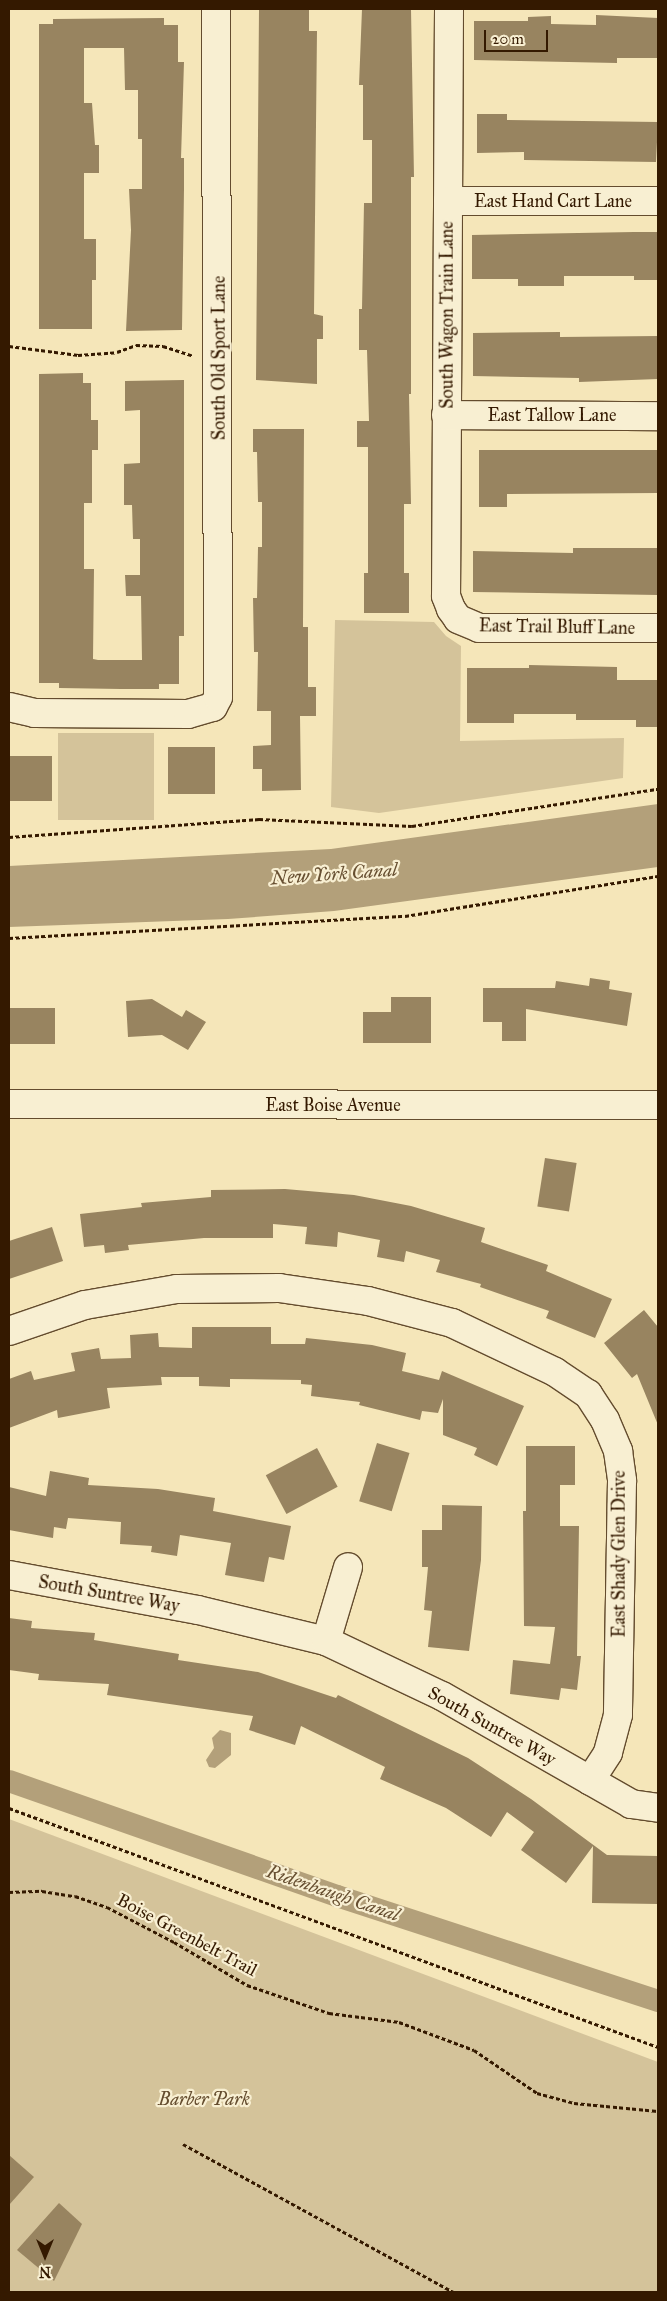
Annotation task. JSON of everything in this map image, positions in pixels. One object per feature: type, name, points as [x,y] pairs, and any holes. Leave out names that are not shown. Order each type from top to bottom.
[{"type":"street","name":"South Old Sport Lane","points":[[9,707],[34,713],[188,714],[213,707],[219,677],[216,9]]},
{"type":"street","name":"South Wagon Train Lane","points":[[449,9],[446,596],[458,619]]},
{"type":"street","name":"East Hand Cart Lane","points":[[448,201],[658,202]]},
{"type":"street","name":"East Tallow Lane","points":[[446,415],[658,416]]},
{"type":"street","name":"East Trail Bluff Lane","points":[[458,619],[479,628],[658,628]]},
{"type":"street","name":"East Boise Avenue","points":[[9,1104],[658,1105]]},
{"type":"street","name":"East Shady Glen Drive","points":[[9,1331],[85,1305],[177,1289],[279,1288],[368,1301],[452,1323],[555,1372],[588,1394],[605,1420],[618,1451],[622,1481],[618,1715],[608,1753],[590,1781]]},
{"type":"street","points":[[326,1641],[348,1567]]},
{"type":"street","name":"South Suntree Way","points":[[9,1575],[198,1610],[326,1641],[442,1696],[631,1804],[658,1808]]},
{"type":"path","points":[[9,346],[78,355],[117,352],[136,345],[163,346],[193,356],[219,354]]},
{"type":"path","points":[[9,837],[259,819],[412,826],[658,789]]},
{"type":"path","points":[[9,938],[405,916],[658,876]]},
{"type":"path","points":[[9,1808],[658,2047]]},
{"type":"path","name":"Boise Greenbelt Trail","points":[[9,1892],[42,1892],[75,1896],[107,1907],[174,1942],[247,1985],[329,2013],[399,2022],[474,2050],[537,2093],[574,2103],[658,2111]]},
{"type":"path","points":[[183,2144],[453,2292]]},
{"type":"green space","points":[[335,620],[434,622],[446,636],[461,646],[460,741],[624,738],[623,778],[379,813],[331,807]]},
{"type":"green space","points":[[58,733],[154,733],[154,820],[58,820]]},
{"type":"green space","name":"Barber Park","points":[[9,1819],[658,2062],[658,2292],[9,2292]]},
{"type":"water","name":"New York Canal","points":[[658,804],[658,867],[334,911],[228,919],[9,927],[9,866],[331,849]]},
{"type":"water","points":[[220,1730],[231,1733],[231,1755],[215,1768],[209,1767],[206,1760],[214,1748],[212,1738]]},
{"type":"building","points":[[259,9],[309,9],[309,31],[317,31],[314,314],[323,316],[323,339],[317,339],[317,384],[256,380]]},
{"type":"building","points":[[362,9],[411,9],[414,177],[411,177],[411,394],[409,394],[411,504],[404,504],[404,573],[409,573],[409,613],[364,613],[364,573],[368,573],[368,447],[357,447],[357,421],[369,421],[367,350],[359,350],[359,309],[362,309],[364,203],[372,203],[372,140],[363,140],[363,85],[359,85]]},
{"type":"building","points":[[596,15],[658,18],[658,58],[617,58],[617,63],[474,60],[474,21],[528,21],[528,17],[551,16],[551,24],[596,25]]},
{"type":"building","points":[[164,18],[164,25],[178,25],[178,62],[184,62],[181,158],[184,158],[182,330],[126,331],[131,230],[129,189],[142,189],[142,139],[138,139],[138,90],[125,90],[124,48],[84,48],[84,103],[92,103],[95,145],[99,145],[99,173],[84,173],[84,239],[96,239],[96,280],[92,280],[92,329],[39,329],[39,24],[53,24],[53,19]]},
{"type":"building","points":[[477,114],[507,114],[507,120],[658,122],[656,162],[524,160],[524,152],[477,153]]},
{"type":"building","points":[[658,232],[658,280],[634,280],[634,276],[564,276],[564,286],[518,286],[518,279],[472,279],[472,235]]},
{"type":"building","points":[[560,332],[560,337],[658,336],[658,379],[579,382],[579,378],[473,376],[473,333]]},
{"type":"building","points":[[83,373],[83,383],[91,383],[91,420],[98,420],[98,450],[92,450],[92,503],[84,503],[84,569],[94,569],[93,659],[98,660],[142,660],[141,596],[126,596],[125,575],[140,575],[140,539],[133,539],[132,505],[124,505],[124,464],[140,463],[140,410],[125,411],[125,381],[184,380],[184,636],[179,636],[179,684],[159,684],[159,689],[121,689],[59,688],[59,683],[39,683],[39,374]]},
{"type":"building","points":[[253,429],[304,429],[303,627],[308,627],[308,687],[316,687],[316,716],[300,716],[301,790],[262,791],[262,769],[253,769],[253,746],[271,745],[271,711],[257,711],[258,652],[254,652],[253,598],[257,598],[258,547],[262,547],[262,502],[258,502],[257,452],[253,452]]},
{"type":"building","points":[[479,450],[658,450],[658,493],[507,494],[507,507],[479,507]]},
{"type":"building","points":[[573,548],[658,548],[658,595],[473,592],[473,551],[573,553]]},
{"type":"building","points":[[529,665],[617,667],[617,680],[658,680],[658,727],[636,727],[636,720],[576,720],[576,714],[514,714],[514,723],[467,723],[467,668],[529,668]]},
{"type":"building","points":[[168,747],[215,747],[215,794],[168,794]]},
{"type":"building","points":[[9,756],[52,756],[52,801],[9,801]]},
{"type":"building","points":[[590,978],[610,981],[609,989],[632,993],[627,1026],[526,1009],[526,1041],[502,1041],[502,1022],[483,1022],[483,988],[555,988],[556,981],[589,986]]},
{"type":"building","points":[[391,997],[431,997],[431,1043],[363,1043],[363,1012],[391,1012]]},
{"type":"building","points":[[152,999],[182,1017],[186,1010],[206,1022],[188,1050],[162,1035],[128,1037],[126,1001]]},
{"type":"building","points":[[9,1008],[55,1008],[55,1044],[9,1044]]},
{"type":"building","points":[[545,1158],[577,1163],[569,1211],[537,1206]]},
{"type":"building","points":[[285,1189],[354,1195],[411,1206],[485,1228],[481,1242],[548,1265],[546,1271],[612,1299],[595,1338],[546,1318],[549,1311],[480,1287],[481,1284],[436,1272],[440,1260],[406,1251],[404,1262],[377,1257],[380,1240],[338,1232],[337,1247],[305,1244],[307,1227],[273,1224],[273,1238],[204,1238],[128,1245],[129,1250],[105,1253],[104,1245],[84,1247],[80,1214],[142,1207],[141,1203],[211,1197],[211,1190]]},
{"type":"building","points":[[52,1227],[63,1261],[9,1279],[9,1241]]},
{"type":"building","points":[[644,1310],[658,1327],[658,1425],[637,1374],[632,1378],[604,1343]]},
{"type":"building","points":[[192,1327],[271,1327],[271,1344],[305,1344],[306,1338],[372,1345],[406,1353],[402,1371],[439,1380],[442,1371],[524,1406],[497,1466],[474,1455],[477,1448],[443,1435],[443,1399],[438,1413],[422,1411],[420,1420],[359,1405],[360,1402],[311,1396],[312,1385],[301,1384],[301,1380],[230,1379],[230,1387],[199,1386],[199,1377],[161,1377],[162,1385],[107,1388],[110,1408],[58,1418],[57,1410],[9,1428],[9,1379],[31,1371],[34,1380],[75,1371],[71,1353],[99,1348],[101,1359],[131,1358],[130,1335],[158,1333],[159,1347],[192,1348]]},
{"type":"building","points":[[377,1443],[410,1453],[392,1511],[359,1501]]},
{"type":"building","points":[[526,1446],[575,1446],[575,1485],[560,1485],[560,1526],[579,1526],[577,1656],[581,1656],[577,1690],[561,1688],[559,1700],[510,1694],[513,1660],[550,1664],[555,1627],[524,1626],[523,1511],[526,1511]]},
{"type":"building","points":[[317,1448],[338,1487],[286,1514],[266,1475]]},
{"type":"building","points":[[50,1471],[89,1478],[88,1485],[158,1489],[215,1498],[213,1511],[291,1526],[284,1560],[269,1557],[264,1582],[225,1575],[231,1543],[180,1535],[177,1556],[151,1552],[152,1546],[120,1544],[121,1522],[68,1518],[66,1529],[54,1527],[53,1538],[9,1530],[9,1487],[46,1496]]},
{"type":"building","points":[[442,1505],[482,1506],[481,1560],[469,1651],[428,1647],[432,1611],[424,1610],[428,1567],[422,1567],[422,1530],[442,1530]]},
{"type":"building","points":[[9,1618],[32,1621],[31,1628],[95,1633],[94,1640],[179,1654],[178,1660],[258,1672],[336,1698],[338,1695],[468,1758],[531,1799],[607,1855],[658,1856],[658,1904],[592,1903],[593,1846],[566,1883],[521,1850],[534,1832],[507,1812],[491,1837],[446,1808],[380,1779],[385,1767],[301,1726],[295,1745],[249,1730],[253,1716],[107,1695],[109,1684],[38,1680],[39,1674],[9,1670]]},
{"type":"building","points":[[9,2155],[34,2177],[9,2205]]},
{"type":"building","points":[[59,2203],[82,2224],[54,2281],[17,2250]]},
{"type":"waterway","name":"Ridenbaugh Canal","points":[[9,1781],[337,1896],[658,2001]]}]
